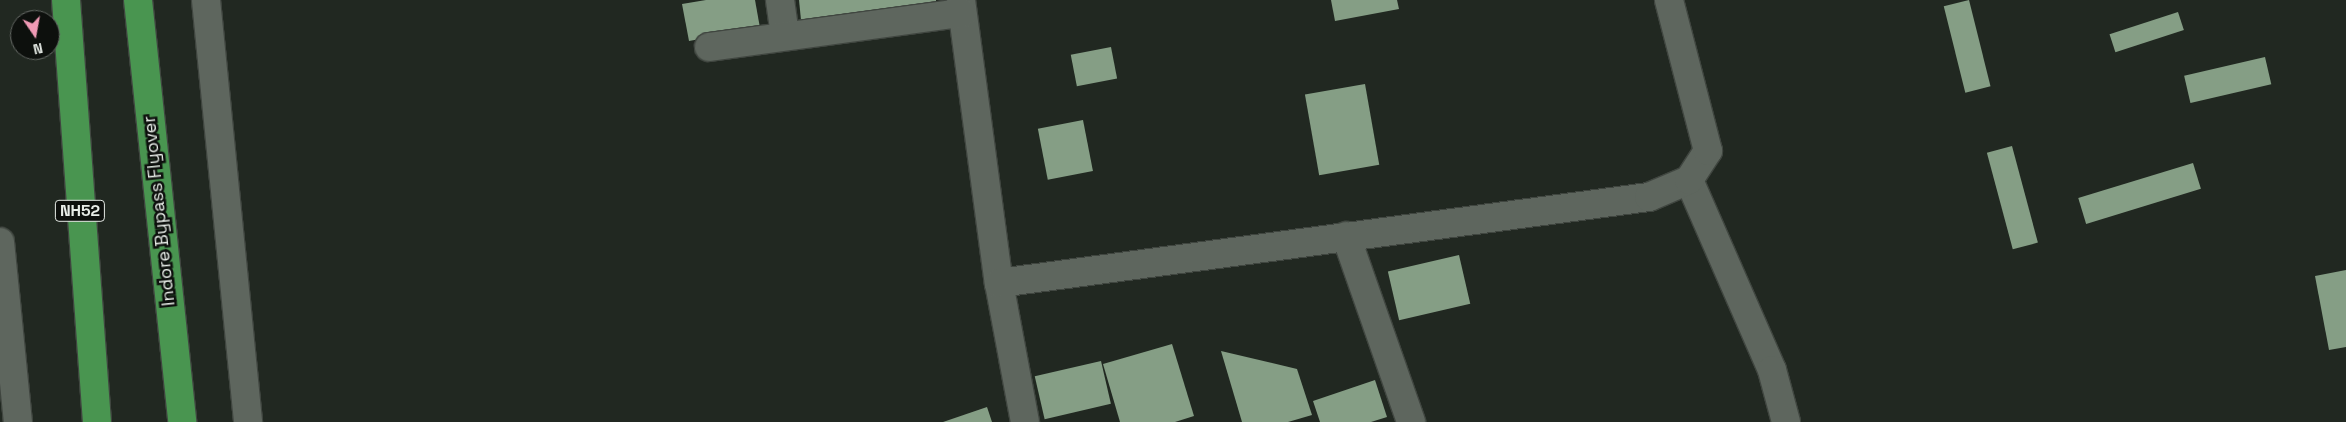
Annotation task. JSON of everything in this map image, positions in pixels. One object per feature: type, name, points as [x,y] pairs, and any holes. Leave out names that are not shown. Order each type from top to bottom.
[{"type":"highway","name":"NH52","points":[[66,0],[97,422]]},
{"type":"highway","name":"Indore Bypass Flyover","points":[[138,0],[182,422]]},
{"type":"street","points":[[206,0],[248,422]]},
{"type":"street","points":[[780,0],[785,36]]},
{"type":"street","points":[[999,283],[1649,197],[1689,180],[1708,151],[1669,0]]},
{"type":"street","points":[[709,47],[961,6],[999,283],[1025,422]]},
{"type":"street","points":[[1689,180],[1772,370],[1786,422]]},
{"type":"street","points":[[1346,236],[1411,422]]},
{"type":"street","points":[[0,242],[18,422]]},
{"type":"building","points":[[706,0],[755,0],[760,28],[689,41],[682,4]]},
{"type":"building","points":[[799,0],[936,0],[936,2],[801,20]]},
{"type":"building","points":[[1331,0],[1397,0],[1399,9],[1335,21]]},
{"type":"building","points":[[1969,0],[1991,86],[1965,93],[1944,6]]},
{"type":"building","points":[[2178,12],[2184,30],[2115,52],[2110,34]]},
{"type":"building","points":[[1111,47],[1117,78],[1077,86],[1071,55]]},
{"type":"building","points":[[2265,57],[2271,84],[2190,103],[2184,76]]},
{"type":"building","points":[[1365,84],[1379,165],[1319,175],[1305,95]]},
{"type":"building","points":[[1083,120],[1093,171],[1048,180],[1038,129]]},
{"type":"building","points":[[2012,146],[2038,243],[2013,249],[1987,153]]},
{"type":"building","points":[[2193,163],[2201,189],[2086,224],[2078,198]]},
{"type":"building","points":[[1459,255],[1470,304],[1399,320],[1388,271]]},
{"type":"building","points":[[2346,270],[2346,347],[2329,350],[2315,276]]},
{"type":"building","points":[[1172,344],[1194,416],[1175,422],[1120,422],[1103,364]]},
{"type":"building","points":[[1221,351],[1297,369],[1312,415],[1288,422],[1242,422]]},
{"type":"building","points":[[1101,361],[1111,404],[1045,419],[1035,376]]},
{"type":"building","points":[[1375,380],[1387,417],[1371,422],[1320,422],[1313,401]]},
{"type":"building","points":[[987,407],[992,422],[943,422]]}]
